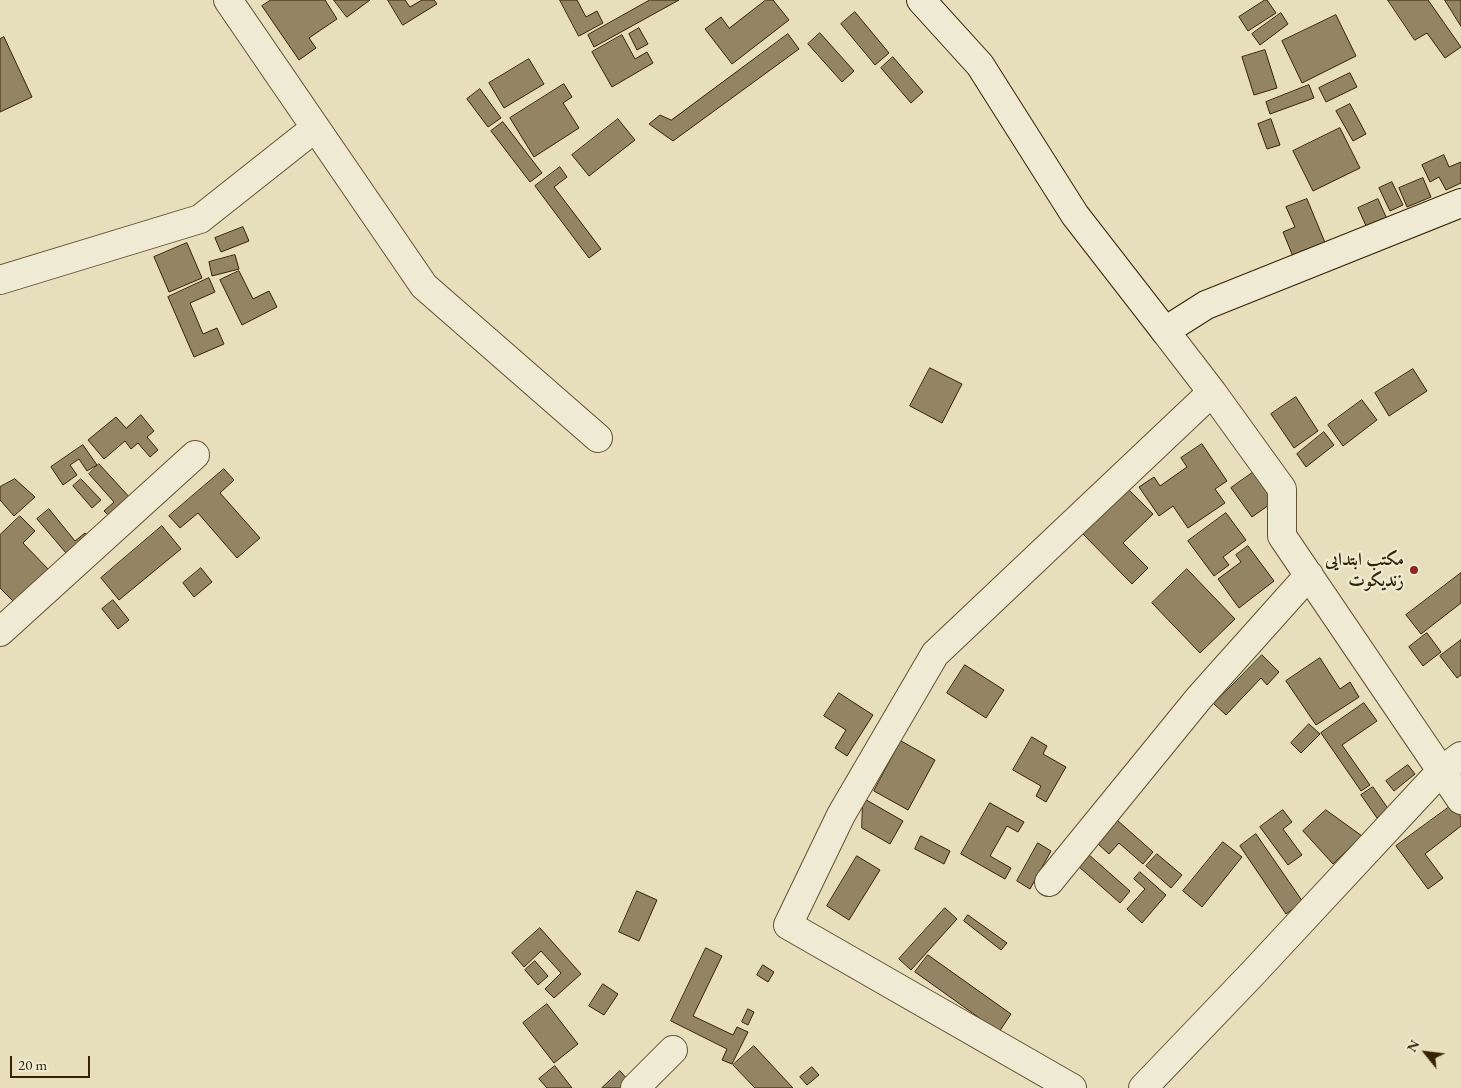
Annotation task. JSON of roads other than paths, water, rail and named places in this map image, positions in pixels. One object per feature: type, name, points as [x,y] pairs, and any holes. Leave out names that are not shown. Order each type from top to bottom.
[{"type":"street","points":[[228,0],[424,286],[598,438]]},
{"type":"street","points":[[921,0],[980,65],[1075,215],[1212,392],[1282,489],[1282,536],[1309,575],[1451,764],[1461,800]]},
{"type":"street","points":[[0,280],[200,219],[316,128]]},
{"type":"street","points":[[1165,331],[1206,305],[1461,203]]},
{"type":"street","points":[[1072,1088],[788,924],[841,816],[935,654],[1212,392]]},
{"type":"street","points":[[0,632],[195,455]]},
{"type":"street","points":[[1049,882],[1198,698],[1309,575]]},
{"type":"street","points":[[1152,1085],[1451,764]]},
{"type":"street","points":[[635,1088],[673,1050]]},
{"type":"place","name":"مکتب ابتدایی زندیکوت","points":[[1414,570]]}]
